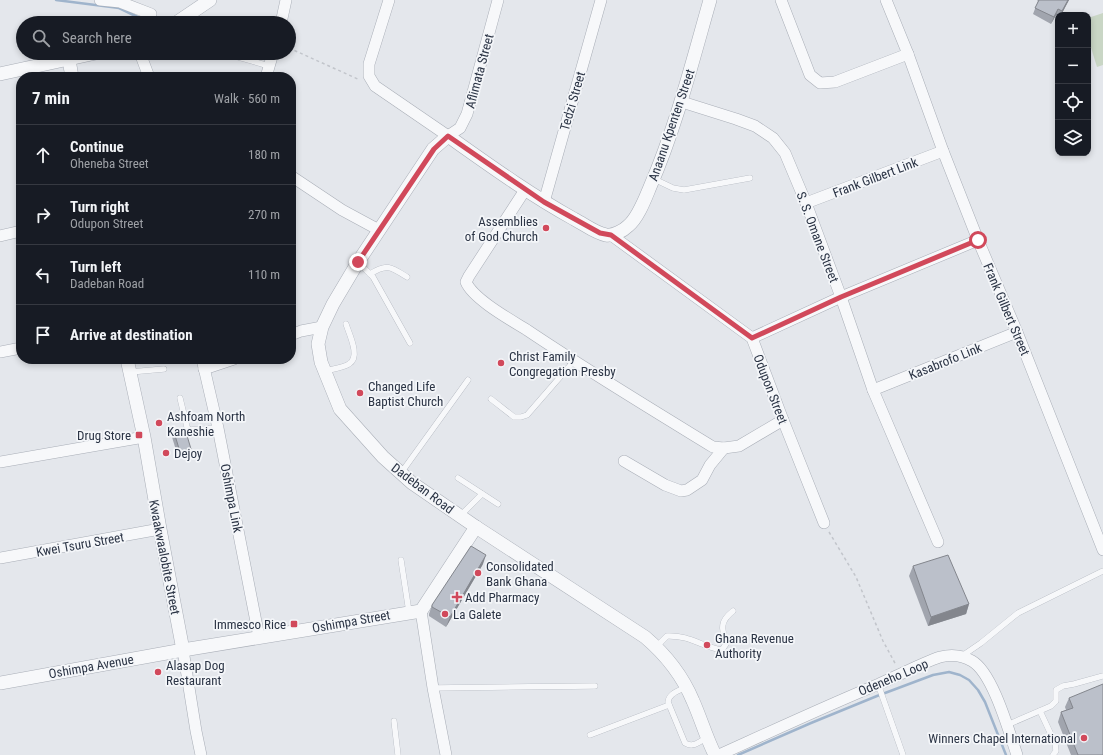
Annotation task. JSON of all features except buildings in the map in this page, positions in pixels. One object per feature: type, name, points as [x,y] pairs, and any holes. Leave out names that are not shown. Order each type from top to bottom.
[{"type":"street","points":[[100,0],[120,2],[151,14]]},
{"type":"street","points":[[186,16],[210,0]]},
{"type":"street","points":[[283,16],[286,0]]},
{"type":"street","points":[[375,86],[369,76],[369,64],[389,0]]},
{"type":"street","name":"Aflimata Street","points":[[448,136],[460,128],[467,114],[498,0]]},
{"type":"street","name":"Tedzi Street","points":[[544,202],[601,0]]},
{"type":"street","name":"Anaanu Kpenten Street","points":[[611,235],[628,227],[644,202],[654,179],[682,102],[710,0]]},
{"type":"street","points":[[781,0],[810,75],[820,83],[835,82],[908,54]]},
{"type":"street","name":"Frank Gilbert Street","points":[[886,0],[908,54],[943,151],[978,240],[1017,332],[1103,550]]},
{"type":"street","points":[[0,74],[69,60],[71,72]]},
{"type":"street","points":[[143,60],[147,72]]},
{"type":"street","points":[[267,72],[271,60]]},
{"type":"street","name":"Odupon Street","points":[[375,86],[544,202],[600,233],[611,235],[752,338],[824,523]]},
{"type":"street","name":"S. S. Omane Street","points":[[682,102],[755,126],[773,138],[786,153],[841,297],[873,390],[938,542]]},
{"type":"street","name":"Dadeban Road","points":[[448,136],[434,149],[379,230],[333,304],[322,327],[318,344],[320,362],[340,409],[383,457],[412,483],[476,527],[645,637],[656,647],[686,686],[706,738],[715,755]]},
{"type":"street","name":"Frank Gilbert Link","points":[[806,203],[943,151]]},
{"type":"street","points":[[296,179],[342,210],[379,230]]},
{"type":"street","points":[[525,190],[469,276],[466,282],[469,288],[488,304],[574,361],[713,447],[724,448],[739,446],[783,420]]},
{"type":"street","points":[[0,236],[16,232]]},
{"type":"street","points":[[752,338],[841,297],[978,240]]},
{"type":"street","points":[[296,333],[322,327]]},
{"type":"street","name":"Kasabrofo Link","points":[[873,390],[1017,332]]},
{"type":"street","points":[[0,352],[16,349]]},
{"type":"street","name":"Oshimpa Link","points":[[203,364],[218,428],[259,637]]},
{"type":"street","name":"Kwaakwaalobite Street","points":[[128,365],[144,437],[201,755]]},
{"type":"street","points":[[0,462],[144,437]]},
{"type":"street","points":[[624,460],[666,485],[681,491],[687,490],[702,480],[710,465],[724,448]]},
{"type":"street","points":[[446,755],[433,688],[415,611],[476,527]]},
{"type":"street","name":"Kwei Tsuru Street","points":[[0,558],[160,529]]},
{"type":"street","name":"Oshimpa Street","points":[[183,650],[415,611]]},
{"type":"street","name":"Oshimpa Avenue","points":[[0,683],[183,650]]},
{"type":"street","points":[[962,656],[974,661],[984,672],[996,696],[1018,755]]},
{"type":"street","name":"Odeneho Loop","points":[[719,755],[855,693],[880,691],[901,674],[940,657],[962,656]]},
{"type":"lane","points":[[248,60],[269,66]]},
{"type":"lane","points":[[654,179],[673,188],[684,190],[750,178]]},
{"type":"lane","points":[[358,262],[373,277],[410,343]]},
{"type":"lane","points":[[370,274],[387,266],[407,277]]},
{"type":"lane","points":[[324,371],[350,364],[354,359],[355,352],[346,324]]},
{"type":"lane","points":[[491,399],[514,417],[526,415],[574,361]]},
{"type":"lane","points":[[128,365],[164,369]]},
{"type":"lane","points":[[401,473],[468,380]]},
{"type":"lane","points":[[180,398],[187,427],[190,430],[218,428]]},
{"type":"lane","points":[[458,478],[498,504]]},
{"type":"lane","points":[[460,516],[482,494]]},
{"type":"lane","points":[[401,560],[415,611]]},
{"type":"lane","points":[[962,656],[1018,613],[1103,571]]},
{"type":"lane","points":[[656,647],[667,636],[676,635],[698,641],[715,649],[722,650],[726,644],[722,628],[727,616],[733,611]]},
{"type":"lane","points":[[1007,725],[1054,704],[1056,701],[1056,690],[1063,686],[1103,676]]},
{"type":"lane","points":[[433,688],[595,686]]},
{"type":"lane","points":[[686,686],[672,694],[669,698],[669,705],[685,743],[693,745],[706,738]]},
{"type":"lane","points":[[880,691],[903,755]]},
{"type":"lane","points":[[590,735],[669,705]]},
{"type":"lane","points":[[1040,711],[1055,743],[1056,751],[1053,755]]},
{"type":"lane","points":[[394,721],[398,755]]},
{"type":"path","points":[[296,51],[375,86]]},
{"type":"path","points":[[824,523],[856,577],[883,642],[901,674]]},
{"type":"green space","points":[[1103,13],[1103,65],[1097,67],[1091,48],[1091,17]]},
{"type":"waterway","points":[[56,0],[119,8],[136,16]]},
{"type":"waterway","points":[[738,755],[877,696],[933,675],[949,672],[960,675],[969,680],[978,690],[985,702],[1006,755]]},
{"type":"place","name":"Assemblies of God Church","points":[[546,228]]},
{"type":"place","name":"Christ Family Congregation Presby","points":[[501,363]]},
{"type":"place","name":"Changed Life Baptist Church","points":[[360,393]]},
{"type":"place","name":"Ashfoam North Kaneshie","points":[[159,423]]},
{"type":"place","name":"Drug Store","points":[[139,435]]},
{"type":"place","name":"Dejoy","points":[[166,453]]},
{"type":"place","name":"Consolidated Bank Ghana","points":[[478,573]]},
{"type":"place","name":"Add Pharmacy","points":[[457,597]]},
{"type":"place","name":"La Galete","points":[[445,614]]},
{"type":"place","name":"Immesco Rice","points":[[294,624]]},
{"type":"place","name":"Ghana Revenue Authority","points":[[707,645]]},
{"type":"place","name":"Alasap Dog Restaurant","points":[[158,672]]},
{"type":"place","name":"Winners Chapel International","points":[[1084,738]]},
{"type":"route","points":[[358,262],[374,236],[434,149],[448,136],[544,202],[600,233],[611,235],[752,338],[841,297],[978,240]]}]
